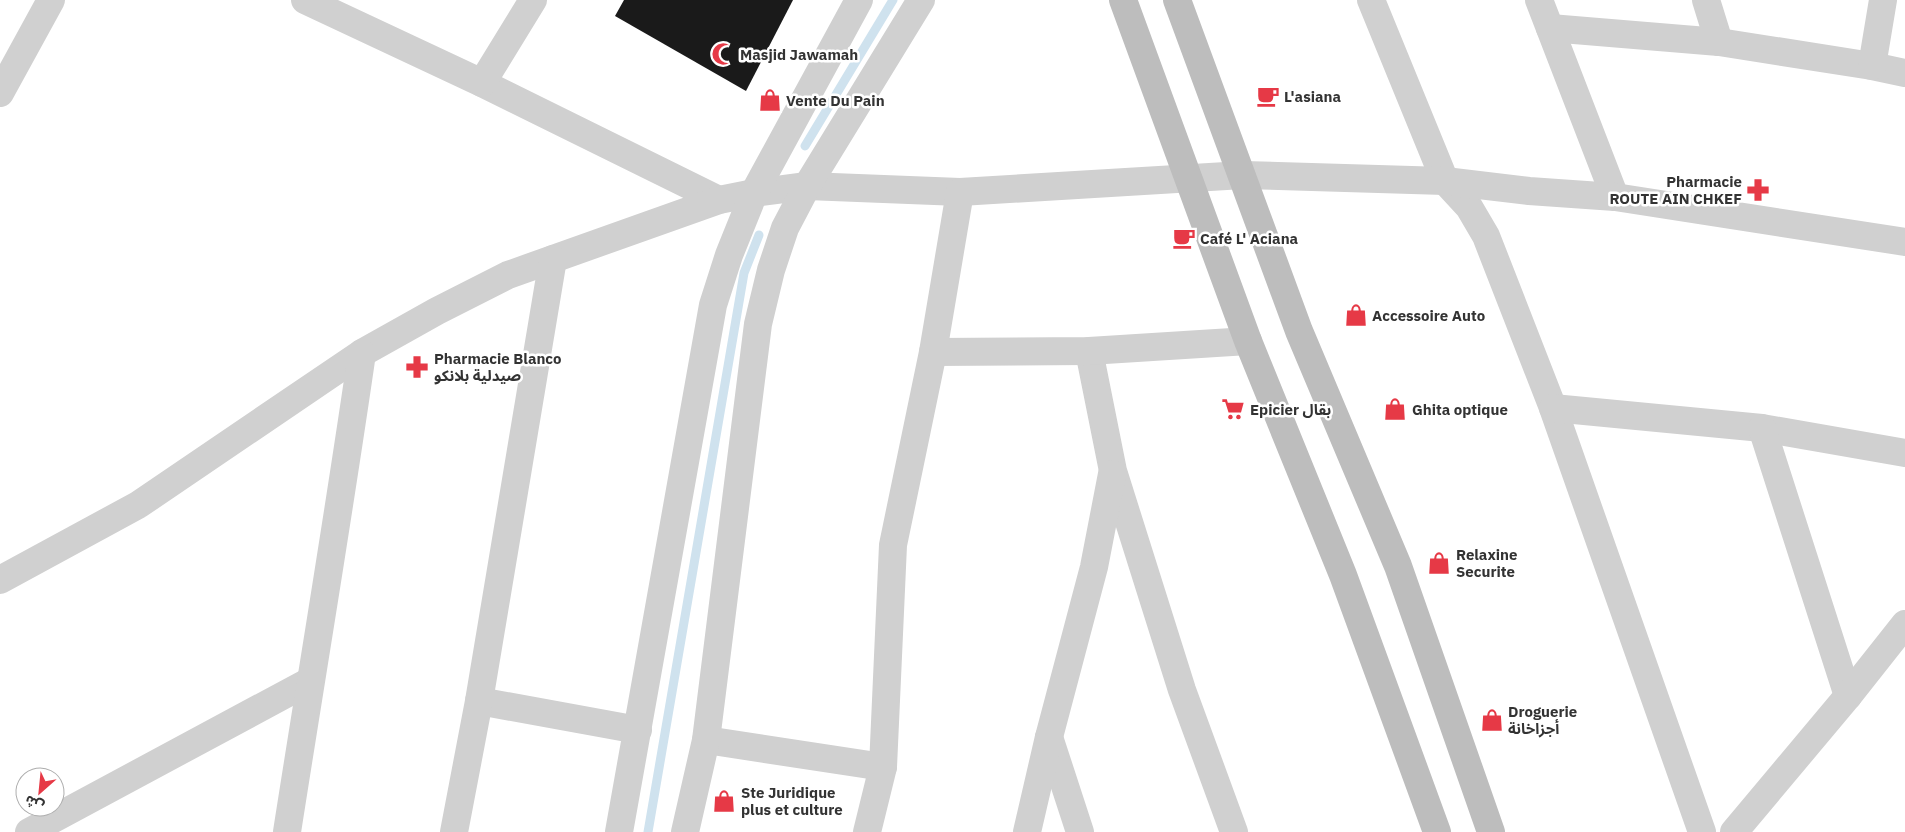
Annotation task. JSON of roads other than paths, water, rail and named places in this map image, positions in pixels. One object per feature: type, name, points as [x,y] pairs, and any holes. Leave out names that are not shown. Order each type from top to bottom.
[{"type":"street","points":[[0,93],[51,0]]},
{"type":"street","points":[[305,0],[482,83],[719,200]]},
{"type":"street","points":[[482,83],[533,0]]},
{"type":"street","points":[[619,832],[713,305],[729,255],[754,193],[859,0]]},
{"type":"street","points":[[685,832],[706,740],[758,324],[771,270],[782,237],[807,186],[921,0]]},
{"type":"street","points":[[1123,0],[1248,342],[1343,575],[1437,832]]},
{"type":"street","points":[[1177,0],[1243,175],[1299,332],[1398,566],[1491,832]]},
{"type":"street","points":[[1371,0],[1445,181],[1469,207],[1486,236],[1553,408],[1702,832]]},
{"type":"street","points":[[1539,0],[1615,197]]},
{"type":"street","points":[[1706,0],[1719,42]]},
{"type":"street","points":[[1872,66],[1883,0]]},
{"type":"street","points":[[1550,28],[1719,42],[1905,73]]},
{"type":"street","points":[[0,580],[138,505],[362,353],[437,310],[508,276],[553,259],[719,200],[754,193],[807,186],[960,192],[1243,175],[1445,181],[1529,191],[1615,197],[1905,242]]},
{"type":"street","points":[[867,832],[883,768],[893,545],[933,352],[960,192]]},
{"type":"street","points":[[454,832],[479,701],[553,259]]},
{"type":"street","points":[[933,352],[1089,351],[1248,342]]},
{"type":"street","points":[[1089,351],[1113,471],[1182,690],[1234,832]]},
{"type":"street","points":[[287,832],[310,681],[337,528],[362,353]]},
{"type":"street","points":[[1553,408],[1762,428],[1905,453]]},
{"type":"street","points":[[1762,428],[1848,696]]},
{"type":"street","points":[[1027,832],[1049,737],[1094,567],[1113,471]]},
{"type":"street","points":[[1734,832],[1848,696],[1905,624]]},
{"type":"street","points":[[29,832],[310,681]]},
{"type":"street","points":[[479,701],[638,730]]},
{"type":"street","points":[[1049,737],[1080,832]]},
{"type":"street","points":[[706,740],[883,768]]},
{"type":"waterway","points":[[805,146],[893,0]]},
{"type":"waterway","points":[[648,832],[744,273],[759,235]]},
{"type":"place","name":"Masjid Jawamah","points":[[723,54]]},
{"type":"place","name":"L'asiana","points":[[1268,96]]},
{"type":"place","name":"Vente Du Pain","points":[[770,100]]},
{"type":"place","name":"Pharmacie ROUTE AIN CHKEF","points":[[1758,190]]},
{"type":"place","name":"Café L' Aciana","points":[[1184,238]]},
{"type":"place","name":"Accessoire Auto","points":[[1356,315]]},
{"type":"place","name":"Pharmacie Blanco صيدلية بلانكو","points":[[417,367]]},
{"type":"place","name":"Epicier بقال","points":[[1233,409]]},
{"type":"place","name":"Ghita optique","points":[[1395,409]]},
{"type":"place","name":"Relaxine Securite","points":[[1439,563]]},
{"type":"place","name":"Droguerie أجزاخانة","points":[[1492,720]]},
{"type":"place","name":"Ste Juridique plus et culture","points":[[724,801]]}]
